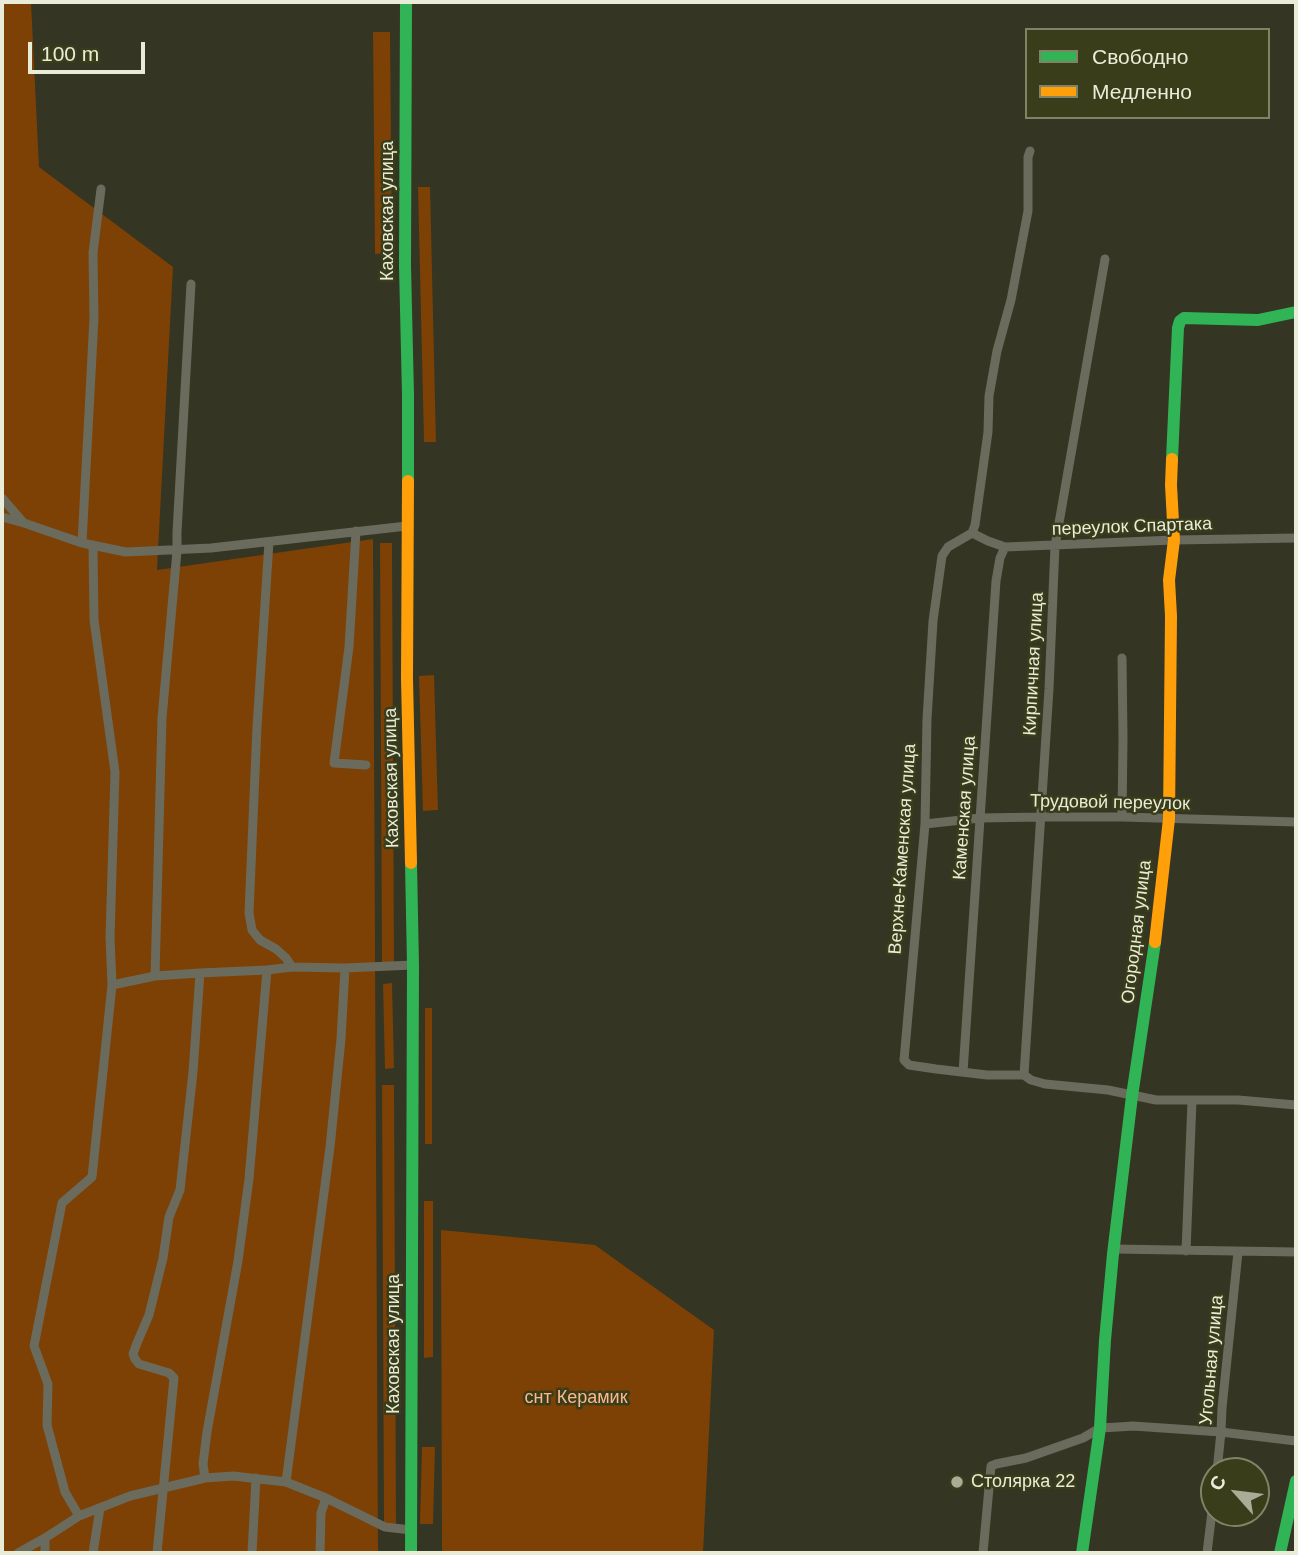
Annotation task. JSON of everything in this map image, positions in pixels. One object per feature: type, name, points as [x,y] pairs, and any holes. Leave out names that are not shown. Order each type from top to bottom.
[{"type":"main road","name":"Каховская улица","points":[[406,2],[408,692],[413,965],[411,1553]]},
{"type":"main road","name":"Огородная улица","points":[[1082,1553],[1100,1428],[1105,1340],[1132,1096],[1169,819],[1169,580],[1174,540],[1171,485],[1177,334],[1180,321],[1187,318],[1258,320],[1296,312]]},
{"type":"main road","points":[[1280,1553],[1296,1481]]},
{"type":"street","points":[[972,533],[986,445],[989,396],[1028,211],[1030,151]]},
{"type":"street","points":[[82,543],[94,318],[93,253],[101,189]]},
{"type":"street","name":"Кирпичная улица","points":[[1024,1075],[1049,689],[1055,546],[1105,259]]},
{"type":"street","points":[[155,976],[162,718],[177,551],[191,284]]},
{"type":"street","points":[[2,498],[24,523]]},
{"type":"street","points":[[2,517],[82,543],[126,552],[177,551],[407,526]]},
{"type":"street","points":[[356,531],[349,648],[334,763],[366,765]]},
{"type":"street","name":"переулок Спартака","points":[[972,533],[1005,547],[1296,538]]},
{"type":"street","name":"Верхне-Каменская улица","points":[[972,533],[948,547],[942,556],[933,621],[927,719],[925,824],[904,1059],[909,1065],[987,1075],[1024,1075],[1045,1084],[1108,1090],[1156,1100],[1238,1100],[1296,1105]]},
{"type":"street","points":[[269,541],[249,913],[252,930],[260,940],[286,958],[292,967]]},
{"type":"street","points":[[79,1516],[65,1492],[47,1425],[48,1384],[34,1346],[62,1203],[92,1177],[112,985],[110,937],[115,772],[94,620],[93,545]]},
{"type":"street","name":"Каменская улица","points":[[963,1072],[996,581],[1005,547]]},
{"type":"street","points":[[1122,658],[1122,817]]},
{"type":"street","name":"Трудовой переулок","points":[[925,824],[980,818],[1041,817],[1296,822]]},
{"type":"street","points":[[112,985],[155,976],[200,973],[292,967],[413,965]]},
{"type":"street","points":[[286,1482],[330,1147],[345,968]]},
{"type":"street","points":[[205,1478],[207,1432],[238,1261],[249,1179],[267,970]]},
{"type":"street","points":[[157,1553],[174,1378],[169,1373],[139,1364],[134,1354],[149,1315],[163,1258],[169,1217],[180,1190],[193,1072],[200,973]]},
{"type":"street","points":[[1186,1251],[1192,1101]]},
{"type":"street","points":[[1114,1250],[1296,1252]]},
{"type":"street","name":"Угольная улица","points":[[1218,1457],[1238,1252]]},
{"type":"street","points":[[983,1553],[991,1466],[1026,1458],[1083,1438],[1100,1428],[1133,1426],[1296,1441]]},
{"type":"street","points":[[18,1553],[79,1516],[130,1496],[205,1478],[233,1476],[286,1482],[385,1527],[411,1530]]},
{"type":"street","points":[[252,1553],[256,1478]]},
{"type":"street","points":[[320,1553],[321,1513],[326,1498]]},
{"type":"street","points":[[93,1553],[100,1508]]},
{"type":"street","points":[[1207,1553],[1210,1527]]},
{"type":"street","points":[[45,1538],[45,1553]]},
{"type":"green space","points":[[2,2],[31,2],[39,167],[173,267],[157,570],[373,539],[378,1553],[2,1553]]},
{"type":"green space","points":[[373,32],[390,32],[392,253],[375,254]]},
{"type":"green space","points":[[418,187],[430,187],[436,442],[424,442]]},
{"type":"green space","points":[[380,543],[392,543],[394,964],[382,964]]},
{"type":"green space","points":[[434,675],[438,810],[423,811],[419,676]]},
{"type":"green space","points":[[392,983],[394,1068],[385,1069],[383,984]]},
{"type":"green space","points":[[425,1008],[432,1008],[432,1144],[425,1144]]},
{"type":"green space","points":[[382,1085],[394,1085],[396,1524],[384,1524]]},
{"type":"green space","points":[[424,1201],[433,1201],[433,1357],[424,1358]]},
{"type":"green space","name":"снт Керамик","points":[[441,1230],[595,1245],[714,1330],[703,1553],[442,1553]]},
{"type":"green space","points":[[422,1447],[435,1447],[433,1524],[420,1524]]},
{"type":"traffic: fast","points":[[406,2],[405,266],[408,481]]},
{"type":"traffic: fast","points":[[1172,459],[1180,321],[1184,318],[1258,320],[1296,312]]},
{"type":"traffic: fast","points":[[411,863],[411,1553]]},
{"type":"traffic: fast","points":[[1082,1553],[1100,1428],[1113,1254],[1132,1096],[1155,942]]},
{"type":"traffic: fast","points":[[1280,1553],[1296,1481]]},
{"type":"traffic: slow","points":[[1155,942],[1169,819],[1169,580],[1174,540],[1172,459]]},
{"type":"traffic: slow","points":[[408,481],[407,678],[411,863]]},
{"type":"place","name":"Столярка 22","points":[[957,1482]]}]
